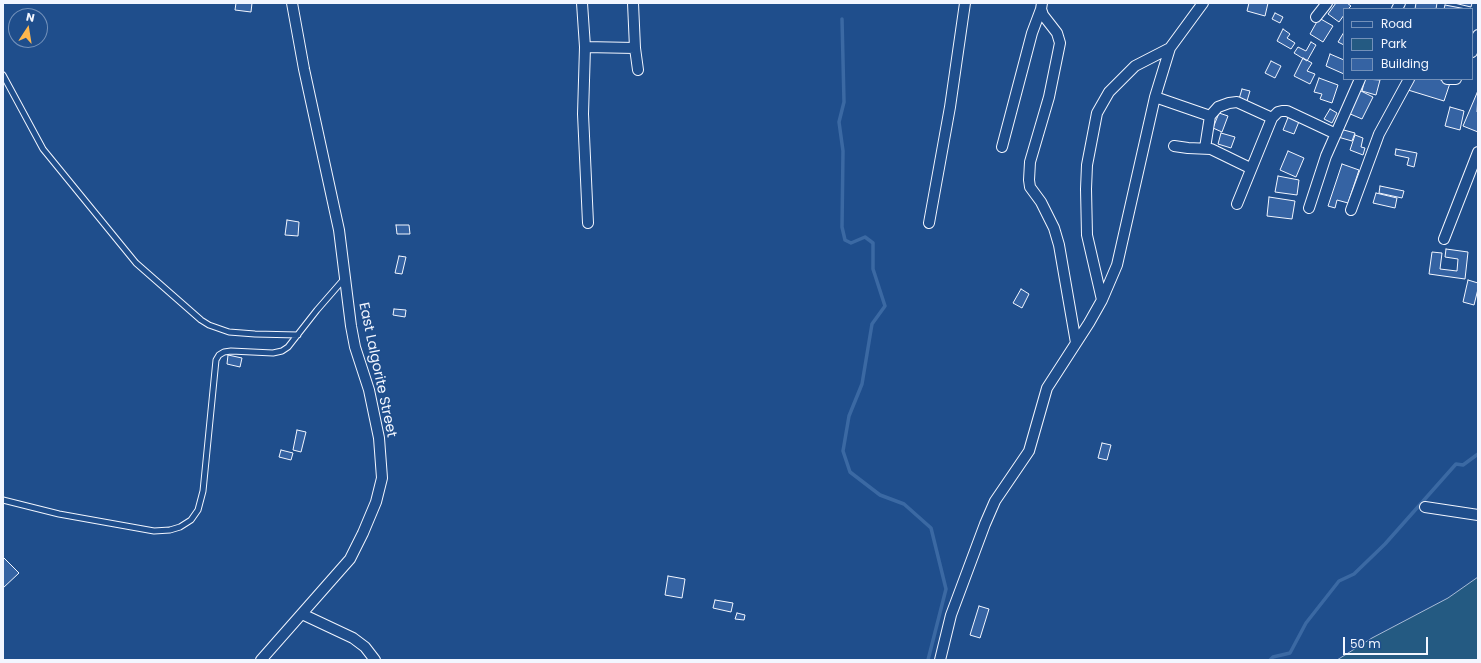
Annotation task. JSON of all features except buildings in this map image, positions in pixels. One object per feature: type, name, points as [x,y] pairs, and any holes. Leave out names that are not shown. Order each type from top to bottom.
[{"type":"street","name":"East Lalgorite Street","points":[[261,660],[350,559],[376,502],[382,478],[378,438],[369,390],[355,347],[351,326],[339,230],[304,69],[292,3]]},
{"type":"street","points":[[582,3],[585,47],[584,114],[588,223]]},
{"type":"street","points":[[633,3],[635,48],[638,70]]},
{"type":"street","points":[[929,223],[950,107],[965,3]]},
{"type":"street","points":[[940,660],[951,615],[985,524],[995,502],[1029,451],[1047,388],[1102,300],[1117,265],[1155,97],[1170,48],[1203,3]]},
{"type":"street","points":[[1316,17],[1327,3]]},
{"type":"street","points":[[1002,147],[1032,34],[1041,6]]},
{"type":"street","points":[[1041,6],[1043,15],[1057,33],[1060,43],[1049,97],[1030,162],[1029,180],[1030,187],[1041,202],[1056,233],[1076,343]]},
{"type":"street","points":[[1473,49],[1478,35]]},
{"type":"street","points":[[585,47],[635,48]]},
{"type":"street","points":[[1102,300],[1087,235],[1087,165],[1097,113],[1109,92],[1135,66],[1170,48]]},
{"type":"street","points":[[1309,208],[1326,156],[1360,80]]},
{"type":"street","points":[[1350,210],[1379,134],[1408,80]]},
{"type":"street","points":[[1155,97],[1210,116]]},
{"type":"street","points":[[1205,148],[1210,116],[1218,107],[1237,102],[1272,118]]},
{"type":"street","points":[[1237,204],[1250,168],[1272,118],[1278,112],[1282,110],[1287,111],[1336,134]]},
{"type":"street","points":[[1174,146],[1211,149],[1250,168]]},
{"type":"street","points":[[1444,239],[1478,152]]},
{"type":"street","points":[[1426,507],[1478,515]]},
{"type":"street","points":[[302,614],[353,638],[365,647],[375,660]]},
{"type":"lane","points":[[3,75],[43,149],[136,263],[201,320],[209,325],[229,332],[298,335]]},
{"type":"lane","points":[[3,500],[59,514],[154,531],[170,530],[180,527],[191,520],[198,510],[203,491],[216,360],[219,355],[224,352],[231,351],[273,353],[282,351],[298,335],[317,310],[345,278]]},
{"type":"green space","points":[[1478,577],[1478,660],[1337,660],[1372,638],[1448,598]]},
{"type":"waterway","points":[[842,19],[844,102],[839,122],[843,151],[842,227],[845,240],[851,243],[865,237],[873,243],[873,269],[885,306],[872,324],[862,384],[849,416],[843,451],[850,472],[880,495],[904,504],[931,528],[946,589],[928,660]]},
{"type":"waterway","points":[[1270,660],[1273,657],[1290,653],[1306,623],[1339,581],[1354,574],[1385,544],[1456,464],[1463,465],[1478,454]]}]
